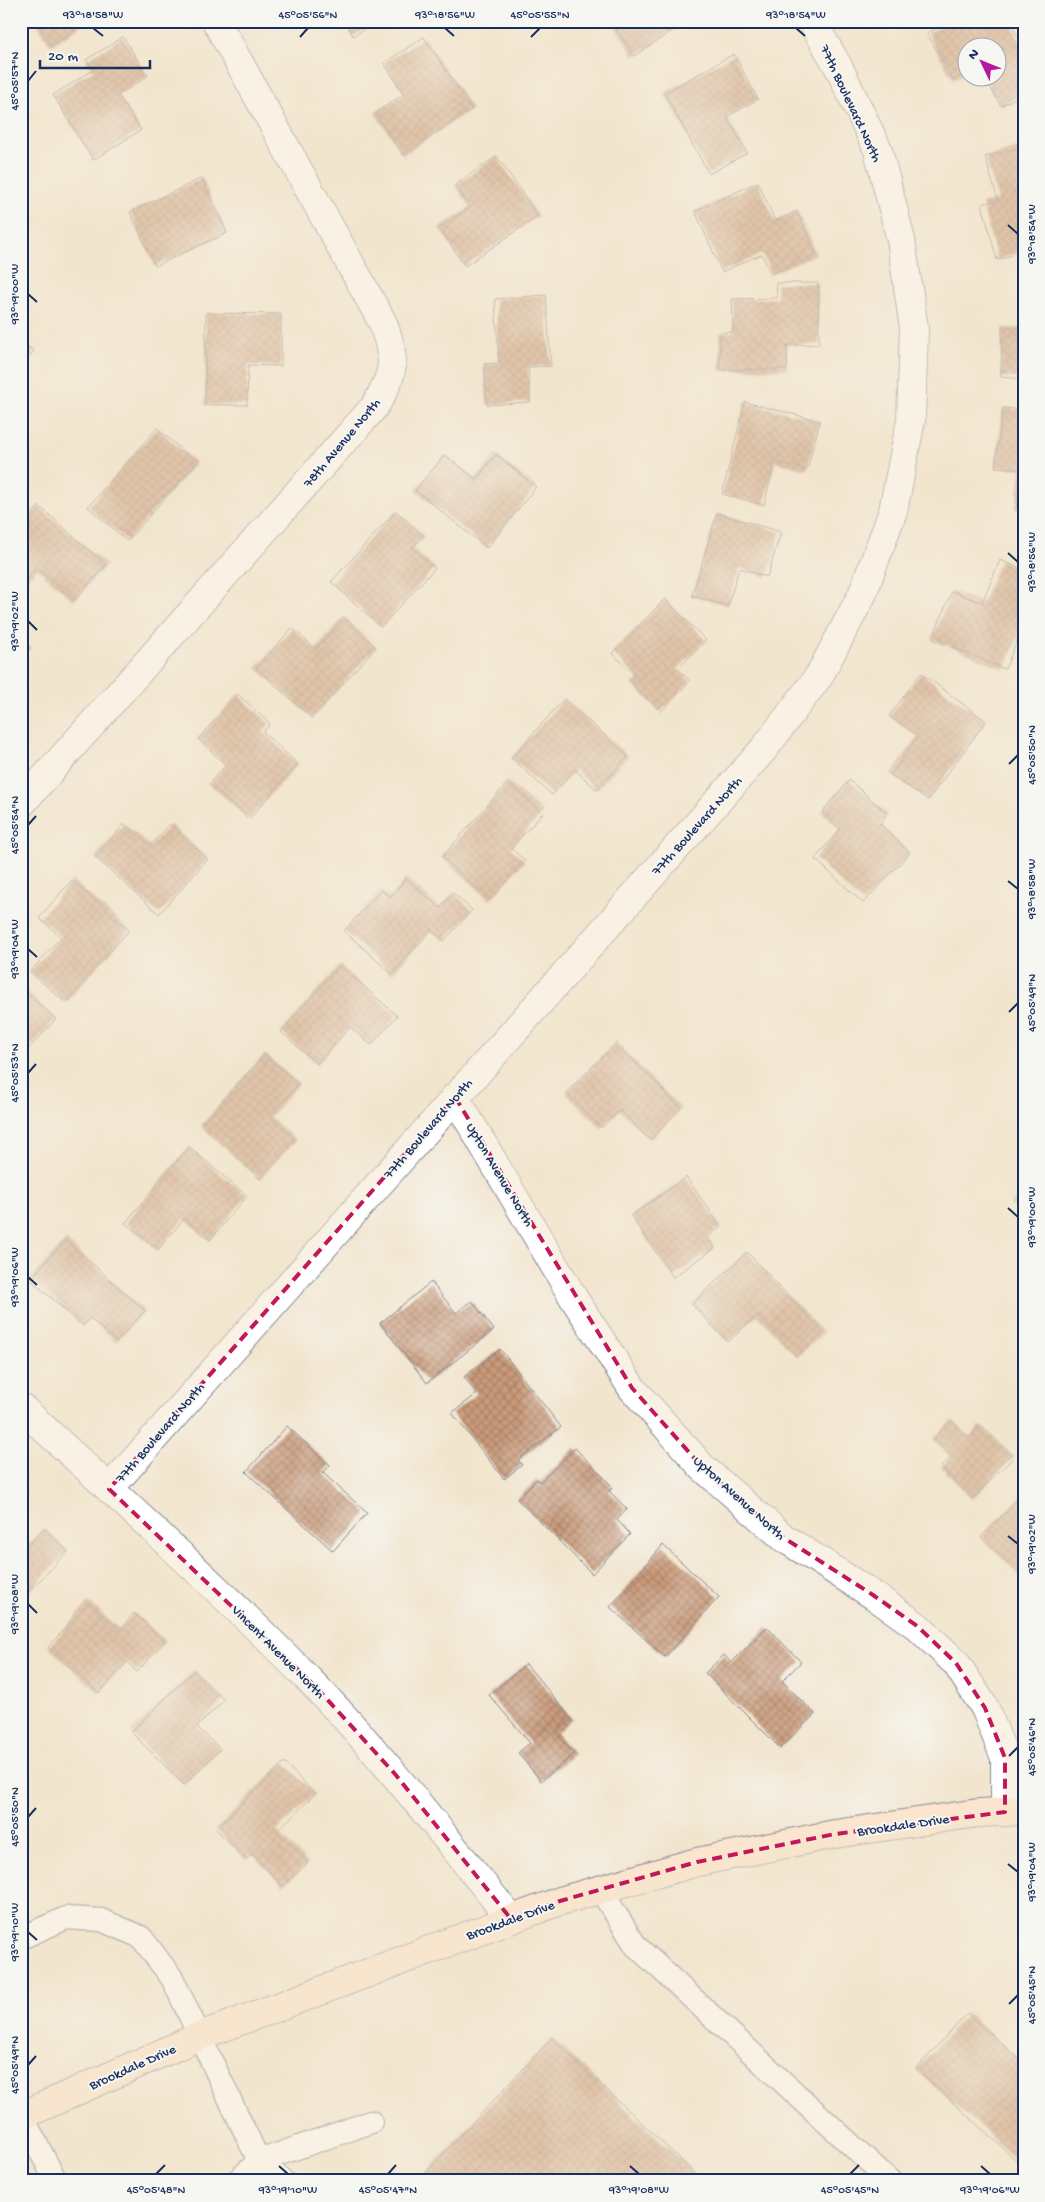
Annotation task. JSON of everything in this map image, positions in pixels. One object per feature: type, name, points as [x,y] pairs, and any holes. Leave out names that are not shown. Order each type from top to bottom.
[{"type":"street","name":"78th Avenue North","points":[[21,804],[375,406],[390,379],[392,350],[383,323],[216,21]]},
{"type":"street","name":"77th Boulevard North","points":[[109,1489],[763,750],[819,676],[862,595],[893,511],[911,420],[914,338],[901,240],[878,150],[839,68],[812,21]]},
{"type":"street","name":"Upton Avenue North","points":[[455,1097],[573,1297],[632,1388],[703,1468],[784,1538],[874,1595],[917,1626],[956,1663],[984,1708],[1004,1758],[1014,1811]]},
{"type":"street","name":"Vincent Avenue North","points":[[21,1407],[229,1601],[315,1686],[395,1774],[511,1919]]},
{"type":"street","name":"Brookdale Drive","points":[[22,2116],[200,2036],[560,1901],[697,1862],[835,1834],[978,1813],[1014,1811]]},
{"type":"lane","points":[[600,1889],[636,1946],[890,2181]]},
{"type":"lane","points":[[21,1938],[66,1918],[102,1920],[141,1937],[172,1978],[259,2161],[283,2181]]},
{"type":"lane","points":[[22,2116],[56,2181]]},
{"type":"lane","points":[[238,2181],[259,2161],[371,2122]]},
{"type":"highlighted area","points":[[455,1097],[632,1388],[703,1468],[784,1538],[873,1595],[917,1626],[956,1663],[985,1708],[1005,1758],[1005,1812],[835,1834],[697,1862],[560,1901],[511,1919],[395,1774],[315,1686],[109,1489]]},
{"type":"green space","points":[[1024,1190],[1024,1219],[1011,1205]]},
{"type":"building","points":[[35,21],[88,21],[51,46]]},
{"type":"building","points":[[345,21],[378,21],[353,36]]},
{"type":"building","points":[[611,21],[674,21],[678,27],[634,56]]},
{"type":"building","points":[[951,21],[1010,21],[1024,49],[1024,93],[1001,106],[991,88],[1008,88],[1008,38],[958,38],[958,77],[953,80],[927,33]]},
{"type":"building","points":[[123,37],[148,76],[118,95],[141,130],[93,160],[53,95],[93,70],[86,60]]},
{"type":"building","points":[[424,37],[472,109],[403,155],[375,113],[404,94],[384,63]]},
{"type":"building","points":[[734,54],[758,99],[727,117],[747,153],[709,174],[664,93]]},
{"type":"building","points":[[1024,146],[1024,251],[997,260],[982,204],[998,200],[985,157]]},
{"type":"building","points":[[497,156],[538,216],[465,266],[439,228],[470,207],[455,185]]},
{"type":"building","points":[[202,178],[227,233],[155,266],[130,212]]},
{"type":"building","points":[[758,182],[775,221],[797,211],[816,254],[771,274],[762,254],[722,272],[695,211]]},
{"type":"building","points":[[776,283],[818,283],[819,344],[787,345],[787,369],[720,370],[720,333],[733,332],[732,299],[777,298]]},
{"type":"building","points":[[546,295],[551,366],[528,367],[530,402],[487,405],[484,364],[499,363],[495,299]]},
{"type":"building","points":[[206,313],[281,314],[281,366],[248,365],[247,405],[205,405]]},
{"type":"building","points":[[1002,328],[1024,328],[1024,379],[1001,377]]},
{"type":"building","points":[[21,341],[34,351],[21,366]]},
{"type":"building","points":[[745,402],[820,421],[807,470],[775,462],[764,505],[722,494]]},
{"type":"building","points":[[1003,408],[1024,410],[1024,509],[1016,509],[1021,469],[995,467]]},
{"type":"building","points":[[157,428],[196,463],[127,541],[88,507]]},
{"type":"building","points":[[496,454],[536,487],[487,548],[415,490],[445,455],[476,479]]},
{"type":"building","points":[[39,506],[106,565],[74,601],[37,568],[21,586],[21,526]]},
{"type":"building","points":[[396,511],[424,536],[412,548],[435,568],[381,627],[331,582]]},
{"type":"building","points":[[717,513],[781,532],[767,577],[739,568],[728,606],[692,596]]},
{"type":"building","points":[[1000,560],[1024,570],[1024,624],[1005,669],[932,639],[952,591],[982,603]]},
{"type":"building","points":[[665,599],[706,640],[678,669],[690,681],[661,712],[632,684],[639,679],[612,653]]},
{"type":"building","points":[[344,617],[376,647],[312,718],[256,668],[292,628],[316,649]]},
{"type":"building","points":[[21,639],[31,648],[21,658]]},
{"type":"building","points":[[921,673],[986,721],[928,800],[891,775],[918,736],[889,716]]},
{"type":"building","points":[[238,694],[270,724],[263,732],[298,764],[249,819],[209,784],[226,765],[198,739]]},
{"type":"building","points":[[564,699],[628,756],[597,790],[575,770],[552,795],[511,758]]},
{"type":"building","points":[[849,780],[887,813],[880,824],[910,853],[863,903],[815,859],[840,829],[822,812]]},
{"type":"building","points":[[508,782],[543,813],[511,848],[525,861],[490,900],[442,857]]},
{"type":"building","points":[[124,824],[150,846],[170,824],[208,859],[159,914],[95,857]]},
{"type":"building","points":[[406,878],[440,908],[453,893],[472,910],[444,941],[431,930],[392,974],[344,931],[381,890],[390,897]]},
{"type":"building","points":[[72,880],[129,930],[66,1003],[30,972],[61,937],[39,918]]},
{"type":"building","points":[[340,965],[397,1016],[371,1045],[350,1027],[317,1064],[281,1032]]},
{"type":"building","points":[[21,987],[56,1019],[21,1057]]},
{"type":"building","points":[[616,1043],[681,1108],[650,1140],[620,1110],[601,1128],[566,1093]]},
{"type":"building","points":[[265,1054],[299,1084],[270,1117],[296,1140],[260,1179],[201,1125]]},
{"type":"building","points":[[189,1147],[247,1196],[210,1240],[184,1219],[158,1250],[125,1223]]},
{"type":"building","points":[[686,1177],[721,1227],[707,1237],[715,1248],[673,1277],[631,1216]]},
{"type":"building","points":[[66,1240],[145,1311],[116,1342],[90,1318],[83,1326],[30,1279]]},
{"type":"building","points":[[747,1252],[823,1333],[797,1357],[757,1315],[728,1342],[692,1304]]},
{"type":"building","points":[[431,1282],[456,1313],[472,1301],[494,1330],[427,1383],[380,1323]]},
{"type":"building","points":[[500,1349],[561,1427],[518,1460],[522,1465],[504,1479],[452,1413],[477,1394],[464,1377]]},
{"type":"building","points":[[952,1420],[969,1437],[981,1425],[1014,1457],[972,1499],[941,1467],[951,1457],[933,1439]]},
{"type":"building","points":[[287,1426],[330,1465],[323,1473],[367,1513],[333,1551],[246,1472]]},
{"type":"building","points":[[575,1448],[613,1487],[609,1491],[627,1509],[617,1520],[630,1534],[592,1574],[517,1499],[537,1479],[540,1482]]},
{"type":"building","points":[[1024,1493],[1024,1575],[1022,1577],[981,1537]]},
{"type":"building","points":[[44,1528],[68,1551],[21,1600],[21,1536],[29,1544]]},
{"type":"building","points":[[663,1545],[719,1597],[665,1657],[610,1607]]},
{"type":"building","points":[[89,1602],[120,1630],[134,1613],[165,1641],[137,1672],[127,1662],[99,1693],[48,1647]]},
{"type":"building","points":[[767,1627],[801,1662],[782,1681],[815,1714],[780,1748],[705,1673],[724,1655],[731,1663]]},
{"type":"building","points":[[526,1664],[572,1719],[556,1733],[574,1754],[541,1781],[518,1753],[530,1743],[489,1695]]},
{"type":"building","points":[[194,1670],[224,1700],[197,1727],[220,1749],[184,1785],[131,1732]]},
{"type":"building","points":[[284,1762],[315,1794],[277,1831],[308,1863],[283,1886],[252,1854],[246,1860],[216,1829]]},
{"type":"building","points":[[968,2013],[1024,2064],[1024,2167],[916,2069]]},
{"type":"building","points":[[552,2038],[703,2181],[418,2181]]}]
